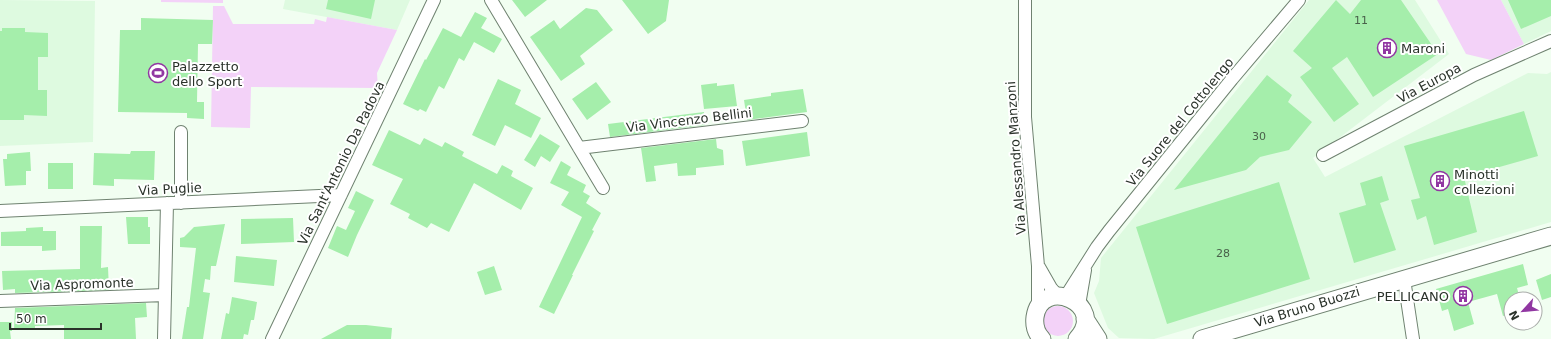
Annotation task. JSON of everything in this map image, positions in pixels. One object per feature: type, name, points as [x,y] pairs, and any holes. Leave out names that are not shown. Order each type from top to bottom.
[{"type":"street","name":"Via Sant'Antonio Da Padova","points":[[272,339],[434,0]]},
{"type":"street","points":[[491,0],[603,188]]},
{"type":"street","name":"Via Alessandro Manzoni","points":[[1025,0],[1025,117],[1038,266],[1038,307]]},
{"type":"street","name":"Via Suore del Cottolengo","points":[[1072,304],[1086,265],[1097,247],[1232,79],[1299,0]]},
{"type":"street","name":"Via Europa","points":[[1323,155],[1474,75],[1551,41]]},
{"type":"street","name":"Via Vincenzo Bellini","points":[[578,148],[802,121]]},
{"type":"street","points":[[181,132],[181,203]]},
{"type":"street","name":"Via Puglie","points":[[0,211],[341,195]]},
{"type":"street","points":[[164,339],[167,204]]},
{"type":"street","name":"Via Bruno Buozzi","points":[[1202,339],[1551,236]]},
{"type":"street","name":"Via Alessandro Manzoni","points":[[1038,266],[1051,288],[1072,304]]},
{"type":"street","points":[[1404,279],[1413,339]]},
{"type":"street","name":"Via Aspromonte","points":[[0,301],[165,295]]},
{"type":"street","points":[[1040,338],[1034,322],[1035,314],[1038,307],[1050,297],[1072,304],[1098,339]]},
{"type":"street","points":[[1072,304],[1084,327],[1081,335],[1077,339]]},
{"type":"shaded area","points":[[0,0],[95,1],[93,142],[0,146]]},
{"type":"shaded area","points":[[161,0],[223,0],[223,3],[161,2]]},
{"type":"shaded area","points":[[285,0],[410,0],[397,30],[283,9]]},
{"type":"shaded area","points":[[1309,0],[1415,0],[1449,54],[1313,158],[1325,177],[1528,73],[1547,74],[1551,72],[1551,222],[1154,339],[1119,338],[1108,328],[1094,293],[1099,281],[1101,258]]},
{"type":"shaded area","points":[[1437,0],[1501,0],[1524,44],[1491,60],[1466,54]]},
{"type":"shaded area","points":[[1501,0],[1551,0],[1551,31],[1524,44]]},
{"type":"shaded area","points":[[213,6],[224,6],[233,24],[314,24],[315,19],[326,22],[327,17],[397,30],[377,73],[378,88],[251,87],[250,128],[211,127]]},
{"type":"shaded area","points":[[1058,306],[1069,310],[1073,321],[1069,332],[1058,336],[1047,332],[1043,321],[1047,310]]},
{"type":"building","points":[[328,0],[375,0],[371,19],[326,9]]},
{"type":"building","points":[[512,0],[547,0],[525,17]]},
{"type":"building","points":[[622,0],[669,0],[666,21],[648,34]]},
{"type":"building","points":[[1336,0],[1350,14],[1361,0],[1401,0],[1438,54],[1373,97],[1347,57],[1332,68],[1359,104],[1334,122],[1300,77],[1312,68],[1293,51]]},
{"type":"building","points":[[1508,0],[1551,0],[1551,16],[1521,29]]},
{"type":"building","points":[[586,8],[597,10],[613,30],[580,56],[585,64],[561,81],[530,37],[554,20],[560,29]]},
{"type":"building","points":[[475,12],[487,18],[481,28],[502,39],[494,53],[474,42],[464,61],[459,58],[444,89],[439,86],[426,112],[420,109],[418,111],[403,104],[425,59],[426,60],[443,28],[461,37]]},
{"type":"building","name":"Palazzetto dello Sport","points":[[141,18],[213,20],[212,44],[198,44],[197,102],[204,102],[204,119],[187,118],[187,113],[118,112],[120,30],[141,30]]},
{"type":"building","points":[[2,28],[25,28],[25,32],[48,33],[48,57],[38,57],[38,90],[47,90],[47,116],[24,115],[24,120],[0,120],[0,31],[2,31]]},
{"type":"building","points":[[1267,75],[1292,95],[1288,102],[1312,122],[1289,150],[1260,157],[1246,170],[1174,190]]},
{"type":"building","points":[[498,79],[521,90],[515,104],[541,118],[531,138],[505,125],[495,146],[472,135]]},
{"type":"building","points":[[596,82],[611,102],[587,120],[572,99]]},
{"type":"building","points":[[717,83],[717,86],[734,84],[737,106],[704,109],[701,85]]},
{"type":"building","points":[[803,89],[807,112],[747,120],[744,100],[771,96],[771,93]]},
{"type":"building","name":"Minotti collezioni","points":[[1524,111],[1538,156],[1464,177],[1477,232],[1434,245],[1426,216],[1417,220],[1411,200],[1420,198],[1404,146]]},
{"type":"building","points":[[704,112],[705,125],[610,137],[608,124]]},
{"type":"building","points":[[389,130],[420,145],[424,138],[442,147],[445,142],[464,152],[462,156],[497,174],[502,165],[513,171],[511,176],[533,188],[521,210],[474,183],[449,232],[431,223],[427,228],[408,218],[410,214],[390,204],[403,179],[372,165]]},
{"type":"building","points":[[807,132],[810,156],[746,166],[742,141]]},
{"type":"building","points":[[540,134],[560,146],[550,162],[541,156],[535,167],[524,160]]},
{"type":"building","points":[[716,139],[717,148],[723,150],[724,165],[696,168],[696,175],[678,176],[677,163],[654,166],[656,181],[646,182],[641,148]]},
{"type":"building","points":[[131,151],[155,151],[154,180],[114,179],[114,186],[93,185],[94,153],[130,154]]},
{"type":"building","points":[[30,152],[31,171],[26,171],[26,185],[5,186],[3,159],[7,159],[7,154]]},
{"type":"building","points":[[561,161],[571,167],[567,175],[586,185],[583,192],[590,196],[586,203],[601,213],[592,230],[594,231],[554,314],[539,307],[582,217],[561,205],[569,192],[550,183]]},
{"type":"building","points":[[48,163],[73,163],[73,189],[48,189]]},
{"type":"building","points":[[1382,176],[1389,200],[1380,203],[1396,250],[1354,263],[1339,213],[1366,205],[1360,183]]},
{"type":"building","points":[[1279,182],[1310,279],[1167,324],[1136,227]]},
{"type":"building","points":[[356,191],[374,200],[348,257],[328,248],[337,226],[346,230],[355,211],[348,208]]},
{"type":"building","points":[[126,217],[148,217],[148,227],[150,227],[150,244],[128,244]]},
{"type":"building","points":[[293,218],[294,242],[241,244],[241,219]]},
{"type":"building","points":[[225,224],[216,266],[211,266],[210,280],[205,279],[203,292],[210,293],[203,339],[182,339],[187,307],[189,307],[196,248],[180,247],[180,238],[184,237],[194,227]]},
{"type":"building","points":[[80,226],[102,226],[101,268],[108,267],[109,290],[15,293],[15,289],[3,290],[2,271],[80,269]]},
{"type":"building","points":[[43,227],[43,231],[56,231],[56,250],[42,251],[42,246],[1,246],[1,232],[26,231],[26,228]]},
{"type":"building","points":[[236,256],[277,260],[274,286],[234,282]]},
{"type":"building","name":"PELLICANO","points":[[1523,264],[1528,285],[1517,288],[1518,291],[1503,291],[1503,316],[1497,294],[1468,302],[1474,324],[1454,331],[1448,309],[1442,311],[1436,289]]},
{"type":"building","points":[[494,266],[502,290],[485,295],[477,272]]},
{"type":"building","points":[[1551,274],[1551,297],[1543,300],[1543,291],[1539,291],[1536,280]]},
{"type":"building","points":[[232,297],[257,302],[254,320],[251,320],[248,335],[244,334],[243,339],[221,339],[226,313],[229,314]]},
{"type":"building","points":[[146,303],[147,317],[135,318],[136,339],[64,339],[64,325],[35,326],[35,330],[14,330],[15,308]]},
{"type":"building","points":[[0,322],[12,322],[12,331],[10,331],[11,339],[0,339]]},
{"type":"building","points":[[347,325],[366,325],[392,328],[391,339],[321,339]]},
{"type":"place","name":"Maroni","points":[[1387,48]]},
{"type":"place","name":"Palazzetto dello Sport","points":[[158,73]]},
{"type":"place","name":"Minotti collezioni","points":[[1440,181]]},
{"type":"place","name":"PELLICANO","points":[[1463,296]]}]
